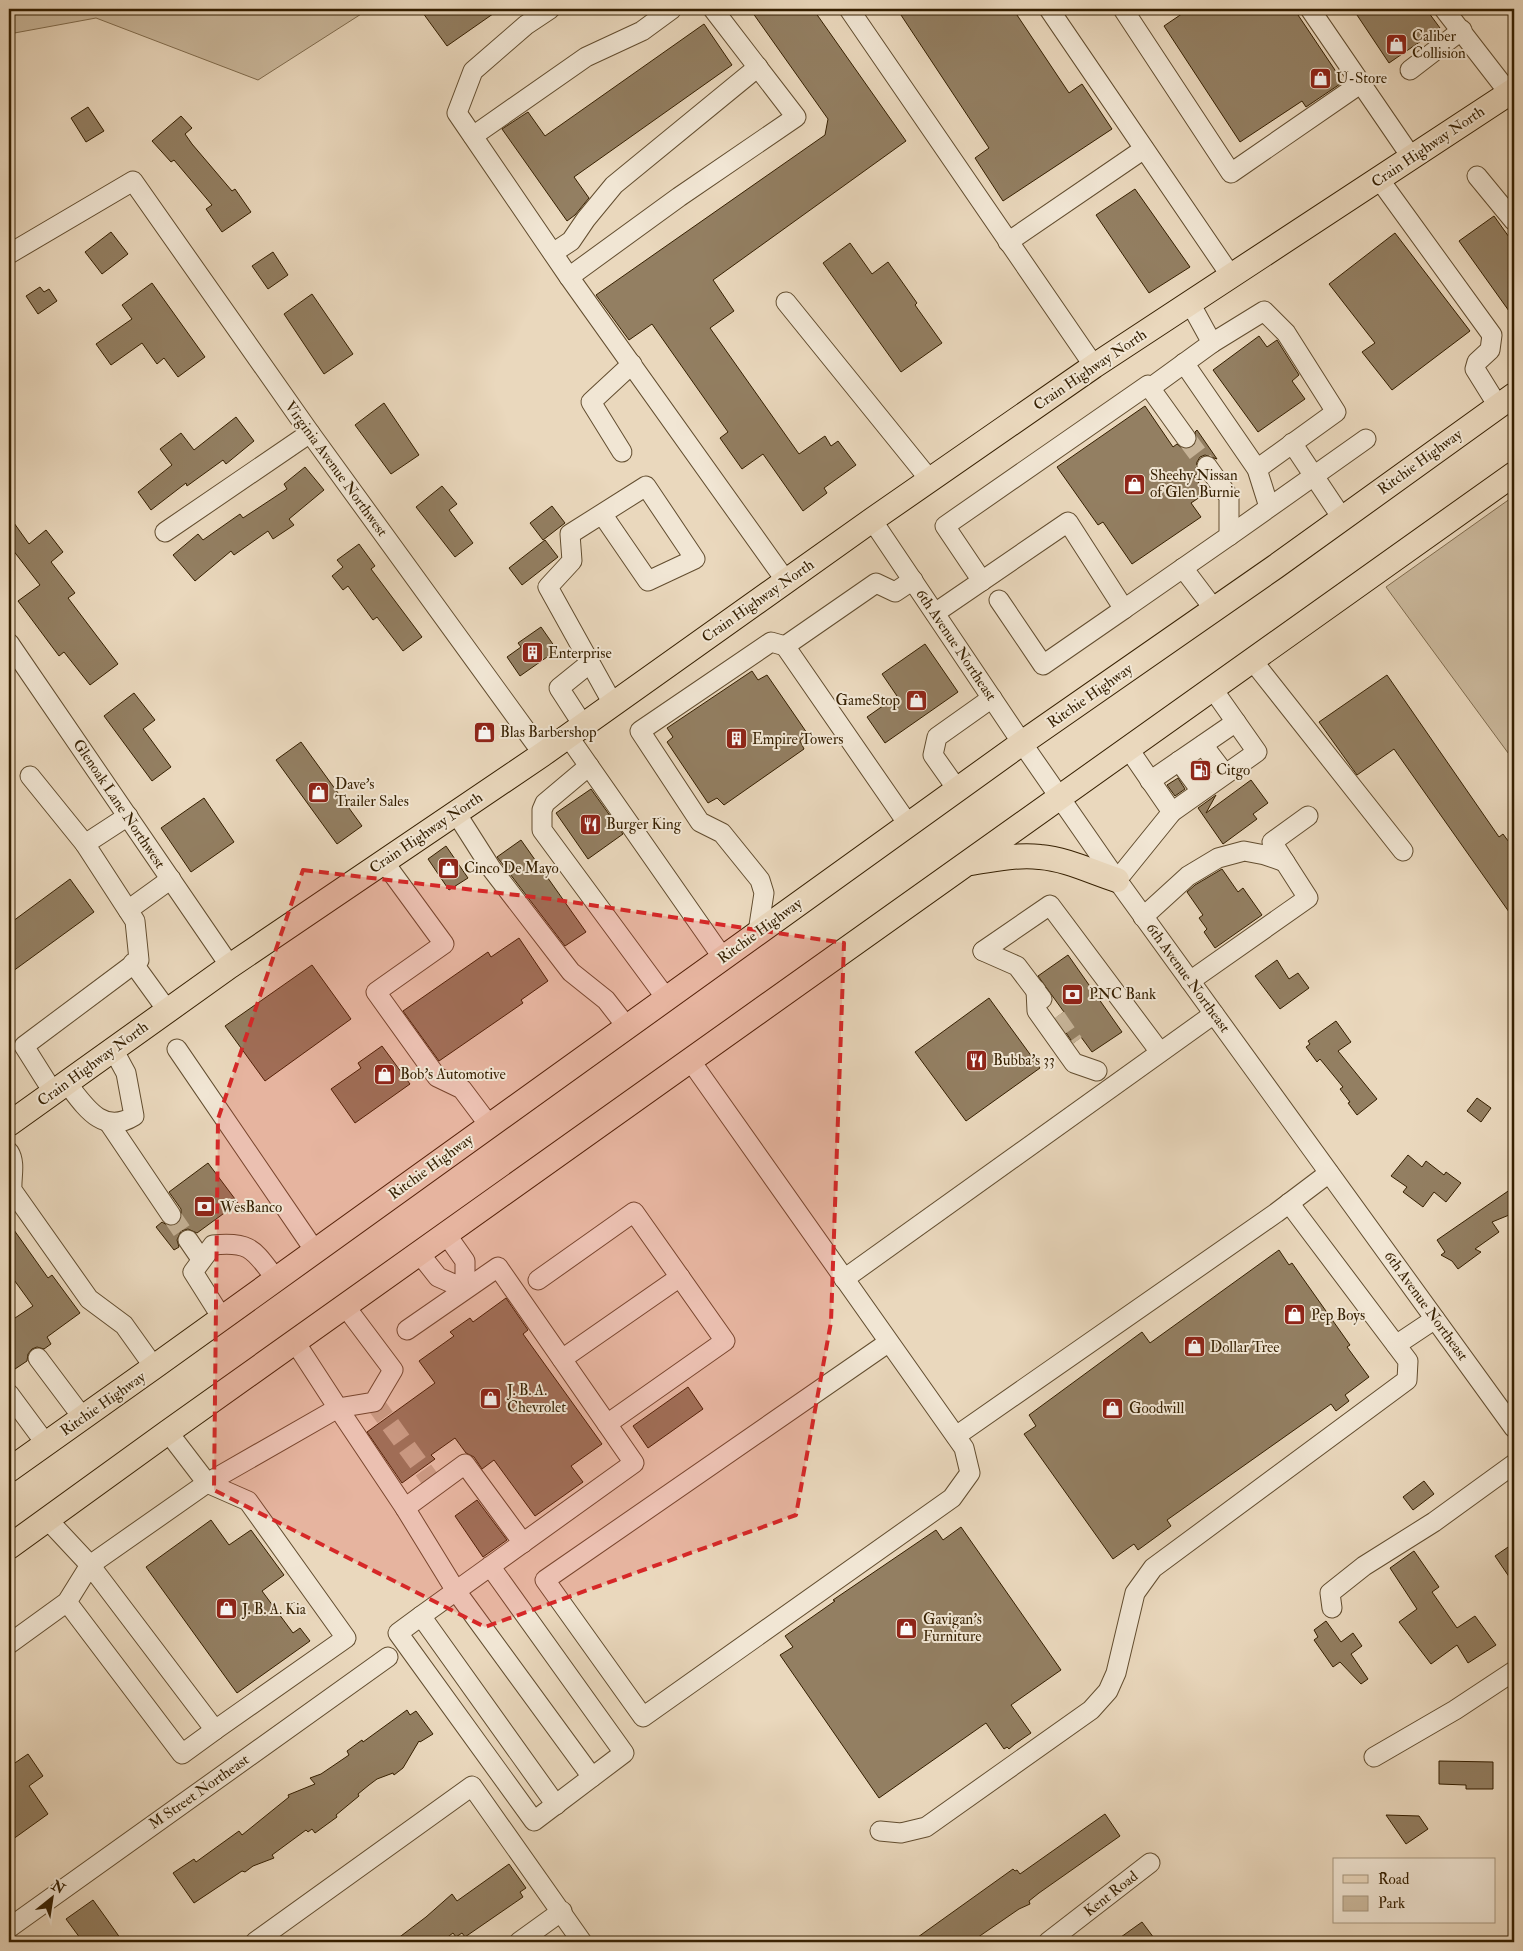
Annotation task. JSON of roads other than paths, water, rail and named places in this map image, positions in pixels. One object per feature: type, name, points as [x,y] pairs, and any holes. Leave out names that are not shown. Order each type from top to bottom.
[{"type":"main road","name":"Crain Highway North","points":[[9,1124],[167,1010],[543,754],[872,520],[1094,366],[1512,91]]},
{"type":"main road","name":"Ritchie Highway","points":[[9,1470],[957,789],[1506,401]]},
{"type":"main road","points":[[9,1547],[1514,474]]},
{"type":"main road","points":[[966,863],[1038,856],[1117,880]]},
{"type":"street","points":[[550,9],[526,25],[473,71],[457,113],[570,277],[786,581]]},
{"type":"street","points":[[472,136],[586,56],[642,31],[672,9]]},
{"type":"street","points":[[570,277],[679,197],[796,117],[713,9]]},
{"type":"street","points":[[849,9],[1094,366]]},
{"type":"street","points":[[1049,9],[1231,276]]},
{"type":"street","points":[[1123,9],[1231,173],[1360,84]]},
{"type":"street","points":[[1310,9],[1412,158]]},
{"type":"street","points":[[1410,70],[1456,17],[1512,91]]},
{"type":"street","points":[[554,253],[571,241],[586,219],[614,185],[758,67]]},
{"type":"street","points":[[1008,242],[1144,149]]},
{"type":"street","points":[[1477,176],[1514,221]]},
{"type":"street","points":[[1379,180],[1492,334],[1490,350],[1477,362],[1475,369],[1506,401]]},
{"type":"street","name":"Virginia Avenue Northwest","points":[[9,254],[133,181],[310,433],[543,754]]},
{"type":"street","points":[[786,302],[930,480]]},
{"type":"street","points":[[1190,303],[1212,343]]},
{"type":"street","points":[[1150,388],[1212,343],[1264,311],[1286,333],[1336,412],[1257,469]]},
{"type":"street","points":[[1184,363],[1257,469],[1269,507]]},
{"type":"street","points":[[622,452],[591,402],[632,364]]},
{"type":"street","points":[[982,581],[944,526],[1148,385],[1186,438]]},
{"type":"street","points":[[165,532],[310,433]]},
{"type":"street","points":[[999,600],[1043,665],[1366,439]]},
{"type":"street","points":[[1292,443],[1342,518]]},
{"type":"street","points":[[1207,466],[1229,497],[1228,536]]},
{"type":"street","points":[[602,514],[648,581],[695,559],[646,486],[570,534],[572,561],[548,587],[613,704]]},
{"type":"street","name":"6th Avenue Northeast","points":[[872,520],[1117,880],[1514,1428]]},
{"type":"street","points":[[935,613],[1068,522],[1124,609]]},
{"type":"street","points":[[1182,568],[1214,609]]},
{"type":"street","points":[[785,646],[876,583],[895,592],[913,580]]},
{"type":"street","points":[[758,932],[764,893],[760,880],[722,833],[700,822],[640,732],[771,642],[785,646],[908,824]]},
{"type":"street","name":"Glenoak Lane Northwest","points":[[9,643],[230,966]]},
{"type":"street","points":[[1252,660],[1402,851]]},
{"type":"street","points":[[590,663],[559,688],[589,766],[723,958]]},
{"type":"street","points":[[1117,880],[1172,812],[1257,752],[1212,688]]},
{"type":"street","points":[[957,789],[933,755],[937,737],[992,698]]},
{"type":"street","points":[[1150,781],[1236,722]]},
{"type":"street","points":[[1203,745],[1225,774]]},
{"type":"street","points":[[1128,748],[1172,812]]},
{"type":"street","points":[[1180,761],[1201,791]]},
{"type":"street","points":[[589,766],[545,803],[542,810],[542,830],[666,998]]},
{"type":"street","points":[[30,776],[85,844],[135,921],[139,960],[24,1046],[60,1087],[90,1113],[109,1123],[171,1216]]},
{"type":"street","points":[[456,813],[491,868],[571,972],[606,1000],[627,1026]]},
{"type":"street","points":[[85,844],[128,816]]},
{"type":"street","points":[[1190,981],[1308,898],[1272,842],[1308,816]]},
{"type":"street","points":[[1144,917],[1188,876],[1218,858],[1244,851],[1266,855],[1285,862]]},
{"type":"street","points":[[384,862],[444,944],[376,992],[437,1077],[462,1089],[489,1125]]},
{"type":"street","points":[[128,910],[170,879]]},
{"type":"street","points":[[1056,1017],[1017,966],[983,950],[1050,905],[1160,1052]]},
{"type":"street","points":[[134,964],[167,1010]]},
{"type":"street","points":[[1036,990],[1037,1011],[1074,1063],[1097,1071]]},
{"type":"street","points":[[844,1279],[1214,1014]]},
{"type":"street","points":[[1074,1043],[1110,1088]]},
{"type":"street","points":[[109,1123],[124,1122],[134,1116],[126,1073],[113,1049]]},
{"type":"street","points":[[176,1049],[315,1251]]},
{"type":"street","points":[[690,1060],[956,1436],[964,1448],[970,1473],[952,1498],[643,1716],[545,1580],[889,1342]]},
{"type":"street","points":[[9,1152],[13,1164],[12,1190],[89,1299],[124,1326],[154,1367]]},
{"type":"street","points":[[956,1436],[1329,1173]]},
{"type":"street","points":[[880,1831],[901,1832],[926,1827],[1090,1710],[1108,1691],[1116,1673],[1135,1593],[1153,1568],[1407,1380],[1408,1361],[1289,1203]]},
{"type":"street","points":[[538,1280],[634,1212],[725,1341],[607,1424]]},
{"type":"street","points":[[446,1234],[465,1261],[466,1289]]},
{"type":"street","points":[[188,1240],[201,1259]]},
{"type":"street","points":[[222,1318],[193,1272],[213,1245],[233,1243],[254,1250],[276,1278]]},
{"type":"street","points":[[419,1253],[438,1277],[466,1289]]},
{"type":"street","points":[[406,1330],[498,1267],[634,1463],[490,1566],[398,1633],[534,1821],[624,1753],[490,1566]]},
{"type":"street","points":[[562,1359],[680,1277]]},
{"type":"street","points":[[9,1644],[67,1602],[90,1565],[207,1483],[338,1408],[374,1402],[393,1370],[345,1306]]},
{"type":"street","points":[[1396,1345],[1435,1319]]},
{"type":"street","points":[[295,1342],[405,1508],[456,1591],[592,1777]]},
{"type":"street","points":[[38,1358],[83,1418]]},
{"type":"street","points":[[9,1394],[46,1444]]},
{"type":"street","points":[[67,1602],[182,1754],[346,1638],[248,1501],[207,1483],[168,1432]]},
{"type":"street","points":[[405,1508],[465,1464],[523,1543]]},
{"type":"street","points":[[1332,1608],[1330,1593],[1364,1566],[1434,1522],[1514,1464]]},
{"type":"street","points":[[47,1519],[90,1565],[215,1730]]},
{"type":"street","points":[[421,1616],[556,1805]]},
{"type":"street","name":"M Street Northeast","points":[[9,1928],[388,1657]]},
{"type":"street","points":[[1374,1757],[1455,1710],[1514,1671]]},
{"type":"street","points":[[255,1942],[472,1786],[562,1911],[582,1942]]},
{"type":"street","name":"Kent Road","points":[[1048,1942],[1069,1936],[1150,1863]]},
{"type":"street","points":[[519,1942],[562,1911]]},
{"type":"tunnel","points":[[1186,438],[1207,466]]},
{"type":"tunnel","points":[[1056,1017],[1074,1043]]},
{"type":"tunnel","points":[[171,1215],[188,1240]]},
{"type":"tunnel","points":[[374,1402],[435,1486]]},
{"type":"place","name":"Caliber Collision","points":[[1396,45]]},
{"type":"place","name":"U-Store","points":[[1320,78]]},
{"type":"place","name":"Sheehy Nissan of Glen Burnie","points":[[1134,484]]},
{"type":"place","name":"Enterprise","points":[[532,653]]},
{"type":"place","name":"GameStop","points":[[916,700]]},
{"type":"place","name":"Blas Barbershop","points":[[484,732]]},
{"type":"place","name":"Empire Towers","points":[[736,739]]},
{"type":"place","name":"Citgo","points":[[1200,770]]},
{"type":"place","name":"Dave's Trailer Sales","points":[[319,793]]},
{"type":"place","name":"Burger King","points":[[590,824]]},
{"type":"place","name":"Cinco De Mayo","points":[[448,868]]},
{"type":"place","name":"PNC Bank","points":[[1073,994]]},
{"type":"place","name":"Bubba's 33","points":[[977,1060]]},
{"type":"place","name":"Bob's Automotive","points":[[384,1074]]},
{"type":"place","name":"WesBanco","points":[[204,1207]]},
{"type":"place","name":"Pep Boys","points":[[1295,1315]]},
{"type":"place","name":"Dollar Tree","points":[[1194,1347]]},
{"type":"place","name":"J. B. A. Chevrolet","points":[[491,1399]]},
{"type":"place","name":"Goodwill","points":[[1113,1408]]},
{"type":"place","name":"J. B. A. Kia","points":[[226,1609]]},
{"type":"place","name":"Gavigan's Furniture","points":[[907,1628]]}]
